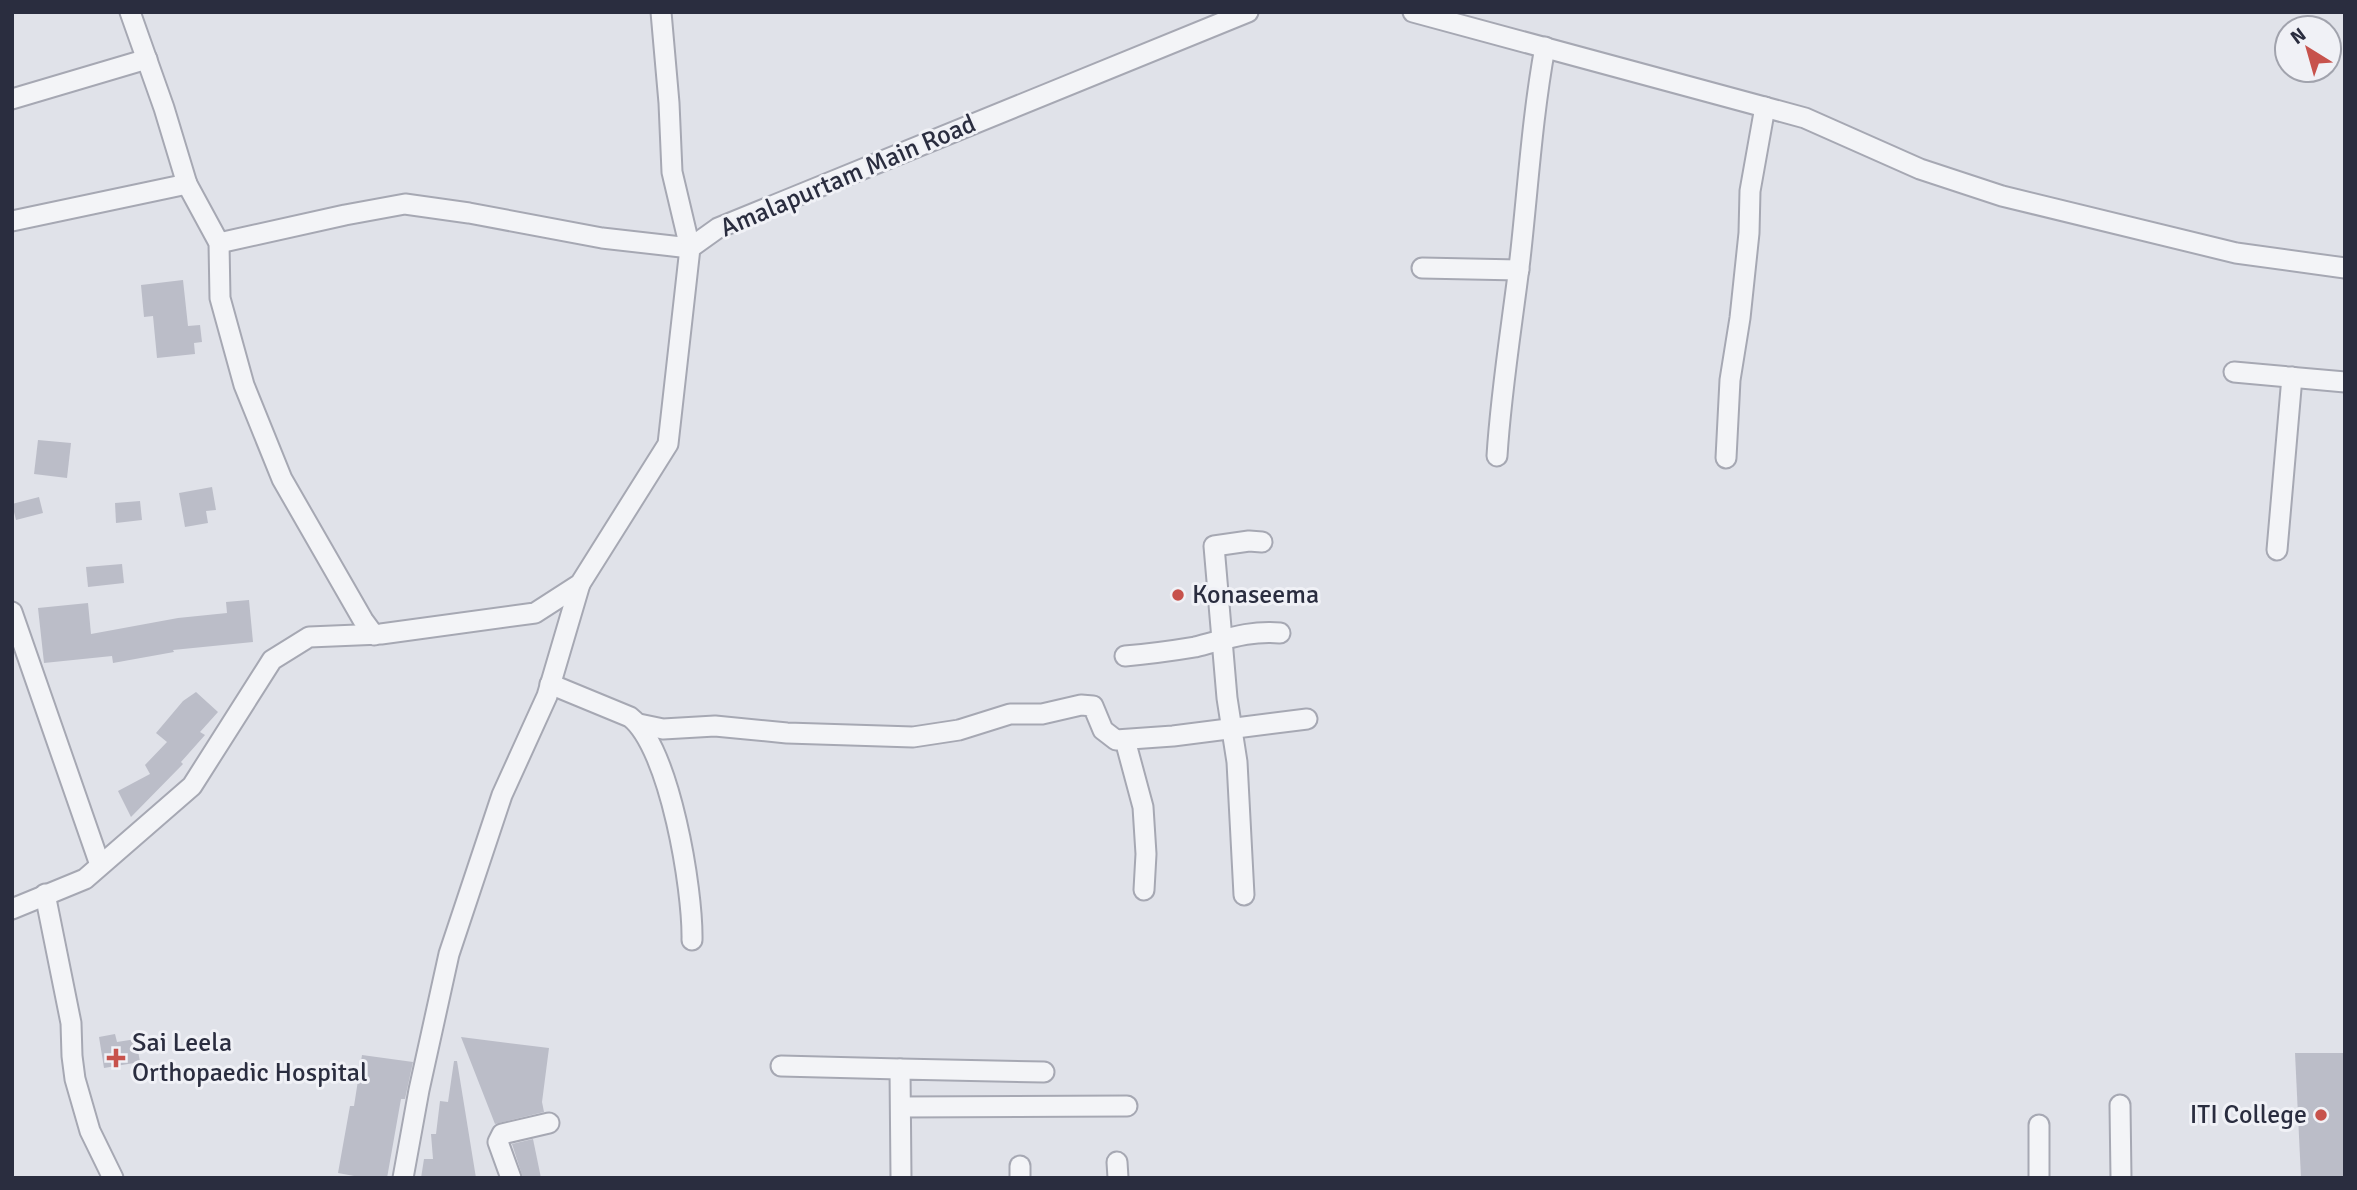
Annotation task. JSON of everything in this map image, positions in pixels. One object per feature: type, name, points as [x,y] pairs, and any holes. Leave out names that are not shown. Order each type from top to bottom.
[{"type":"street","points":[[131,12],[187,184],[219,243],[220,298],[244,385],[282,479],[374,635]]},
{"type":"street","points":[[219,243],[405,204],[602,238],[690,248],[672,172],[661,12]]},
{"type":"street","name":"Amalapurtam Main Road","points":[[12,909],[85,879],[192,786],[272,660],[309,637],[374,635],[535,613],[579,584],[668,444],[690,248],[718,228],[1248,12]]},
{"type":"street","points":[[1413,12],[1805,118],[1920,169],[2002,196],[2236,253],[2345,268]]},
{"type":"street","points":[[1497,456],[1502,384],[1519,270],[1532,124],[1545,47]]},
{"type":"street","points":[[12,99],[147,59]]},
{"type":"street","points":[[1726,458],[1730,380],[1749,233],[1750,191],[1765,107]]},
{"type":"street","points":[[12,221],[187,184]]},
{"type":"street","points":[[1422,268],[1519,270]]},
{"type":"street","points":[[2234,372],[2345,382]]},
{"type":"street","points":[[2277,550],[2292,377]]},
{"type":"street","points":[[1244,895],[1237,762],[1231,728],[1214,546],[1262,542]]},
{"type":"street","points":[[403,1178],[449,954],[502,795],[548,696],[579,584]]},
{"type":"street","points":[[12,612],[100,865]]},
{"type":"street","points":[[1125,656],[1184,649],[1222,638],[1262,632],[1280,634]]},
{"type":"street","points":[[550,684],[630,717],[639,724],[661,765],[675,822],[689,884],[692,940]]},
{"type":"street","points":[[639,724],[663,729],[715,726],[787,733],[913,737],[959,730],[1010,714],[1042,714],[1081,705],[1093,706],[1103,730],[1116,740],[1125,740],[1307,719]]},
{"type":"street","points":[[1125,740],[1143,807],[1146,854],[1143,890]]},
{"type":"street","points":[[45,894],[71,1023],[75,1079],[90,1131],[113,1178]]},
{"type":"street","points":[[781,1066],[1044,1072]]},
{"type":"street","points":[[900,1069],[901,1178]]},
{"type":"street","points":[[2120,1105],[2121,1178]]},
{"type":"street","points":[[901,1107],[1127,1106]]},
{"type":"street","points":[[511,1178],[498,1142],[502,1135],[549,1123]]},
{"type":"street","points":[[2039,1125],[2039,1178]]},
{"type":"building","points":[[183,280],[188,326],[200,325],[202,342],[194,343],[195,354],[157,358],[153,316],[144,317],[141,285]]},
{"type":"building","points":[[38,440],[71,443],[67,478],[34,474]]},
{"type":"building","points":[[212,487],[216,510],[206,511],[208,523],[185,527],[179,493]]},
{"type":"building","points":[[39,497],[43,513],[16,520],[12,504]]},
{"type":"building","points":[[140,501],[142,520],[116,523],[115,503]]},
{"type":"building","points":[[122,564],[124,583],[88,587],[86,567]]},
{"type":"building","points":[[249,600],[253,642],[173,650],[174,652],[113,663],[112,656],[44,663],[38,608],[88,603],[91,634],[178,618],[227,613],[226,602]]},
{"type":"building","points":[[196,692],[218,712],[200,732],[205,735],[181,762],[183,764],[131,817],[118,791],[150,774],[145,765],[167,742],[156,733],[183,701]]},
{"type":"building","points":[[115,1034],[117,1042],[136,1039],[140,1062],[104,1068],[99,1037]]},
{"type":"building","points":[[461,1037],[549,1048],[542,1102],[544,1112],[495,1124]]},
{"type":"building","name":"ITI College","points":[[2295,1053],[2345,1053],[2345,1178],[2301,1178]]},
{"type":"building","points":[[362,1055],[413,1062],[405,1099],[401,1099],[387,1178],[365,1178],[338,1173],[350,1106],[354,1106]]},
{"type":"building","points":[[454,1061],[457,1061],[476,1178],[421,1178],[424,1159],[433,1159],[431,1134],[436,1134],[440,1101],[448,1102]]},
{"type":"building","points":[[533,1139],[541,1178],[523,1178],[512,1144]]},
{"type":"place","name":"Konaseema","points":[[1178,595]]},
{"type":"place","name":"Sai Leela Orthopaedic Hospital","points":[[116,1058]]},
{"type":"place","name":"ITI College","points":[[2321,1115]]}]
